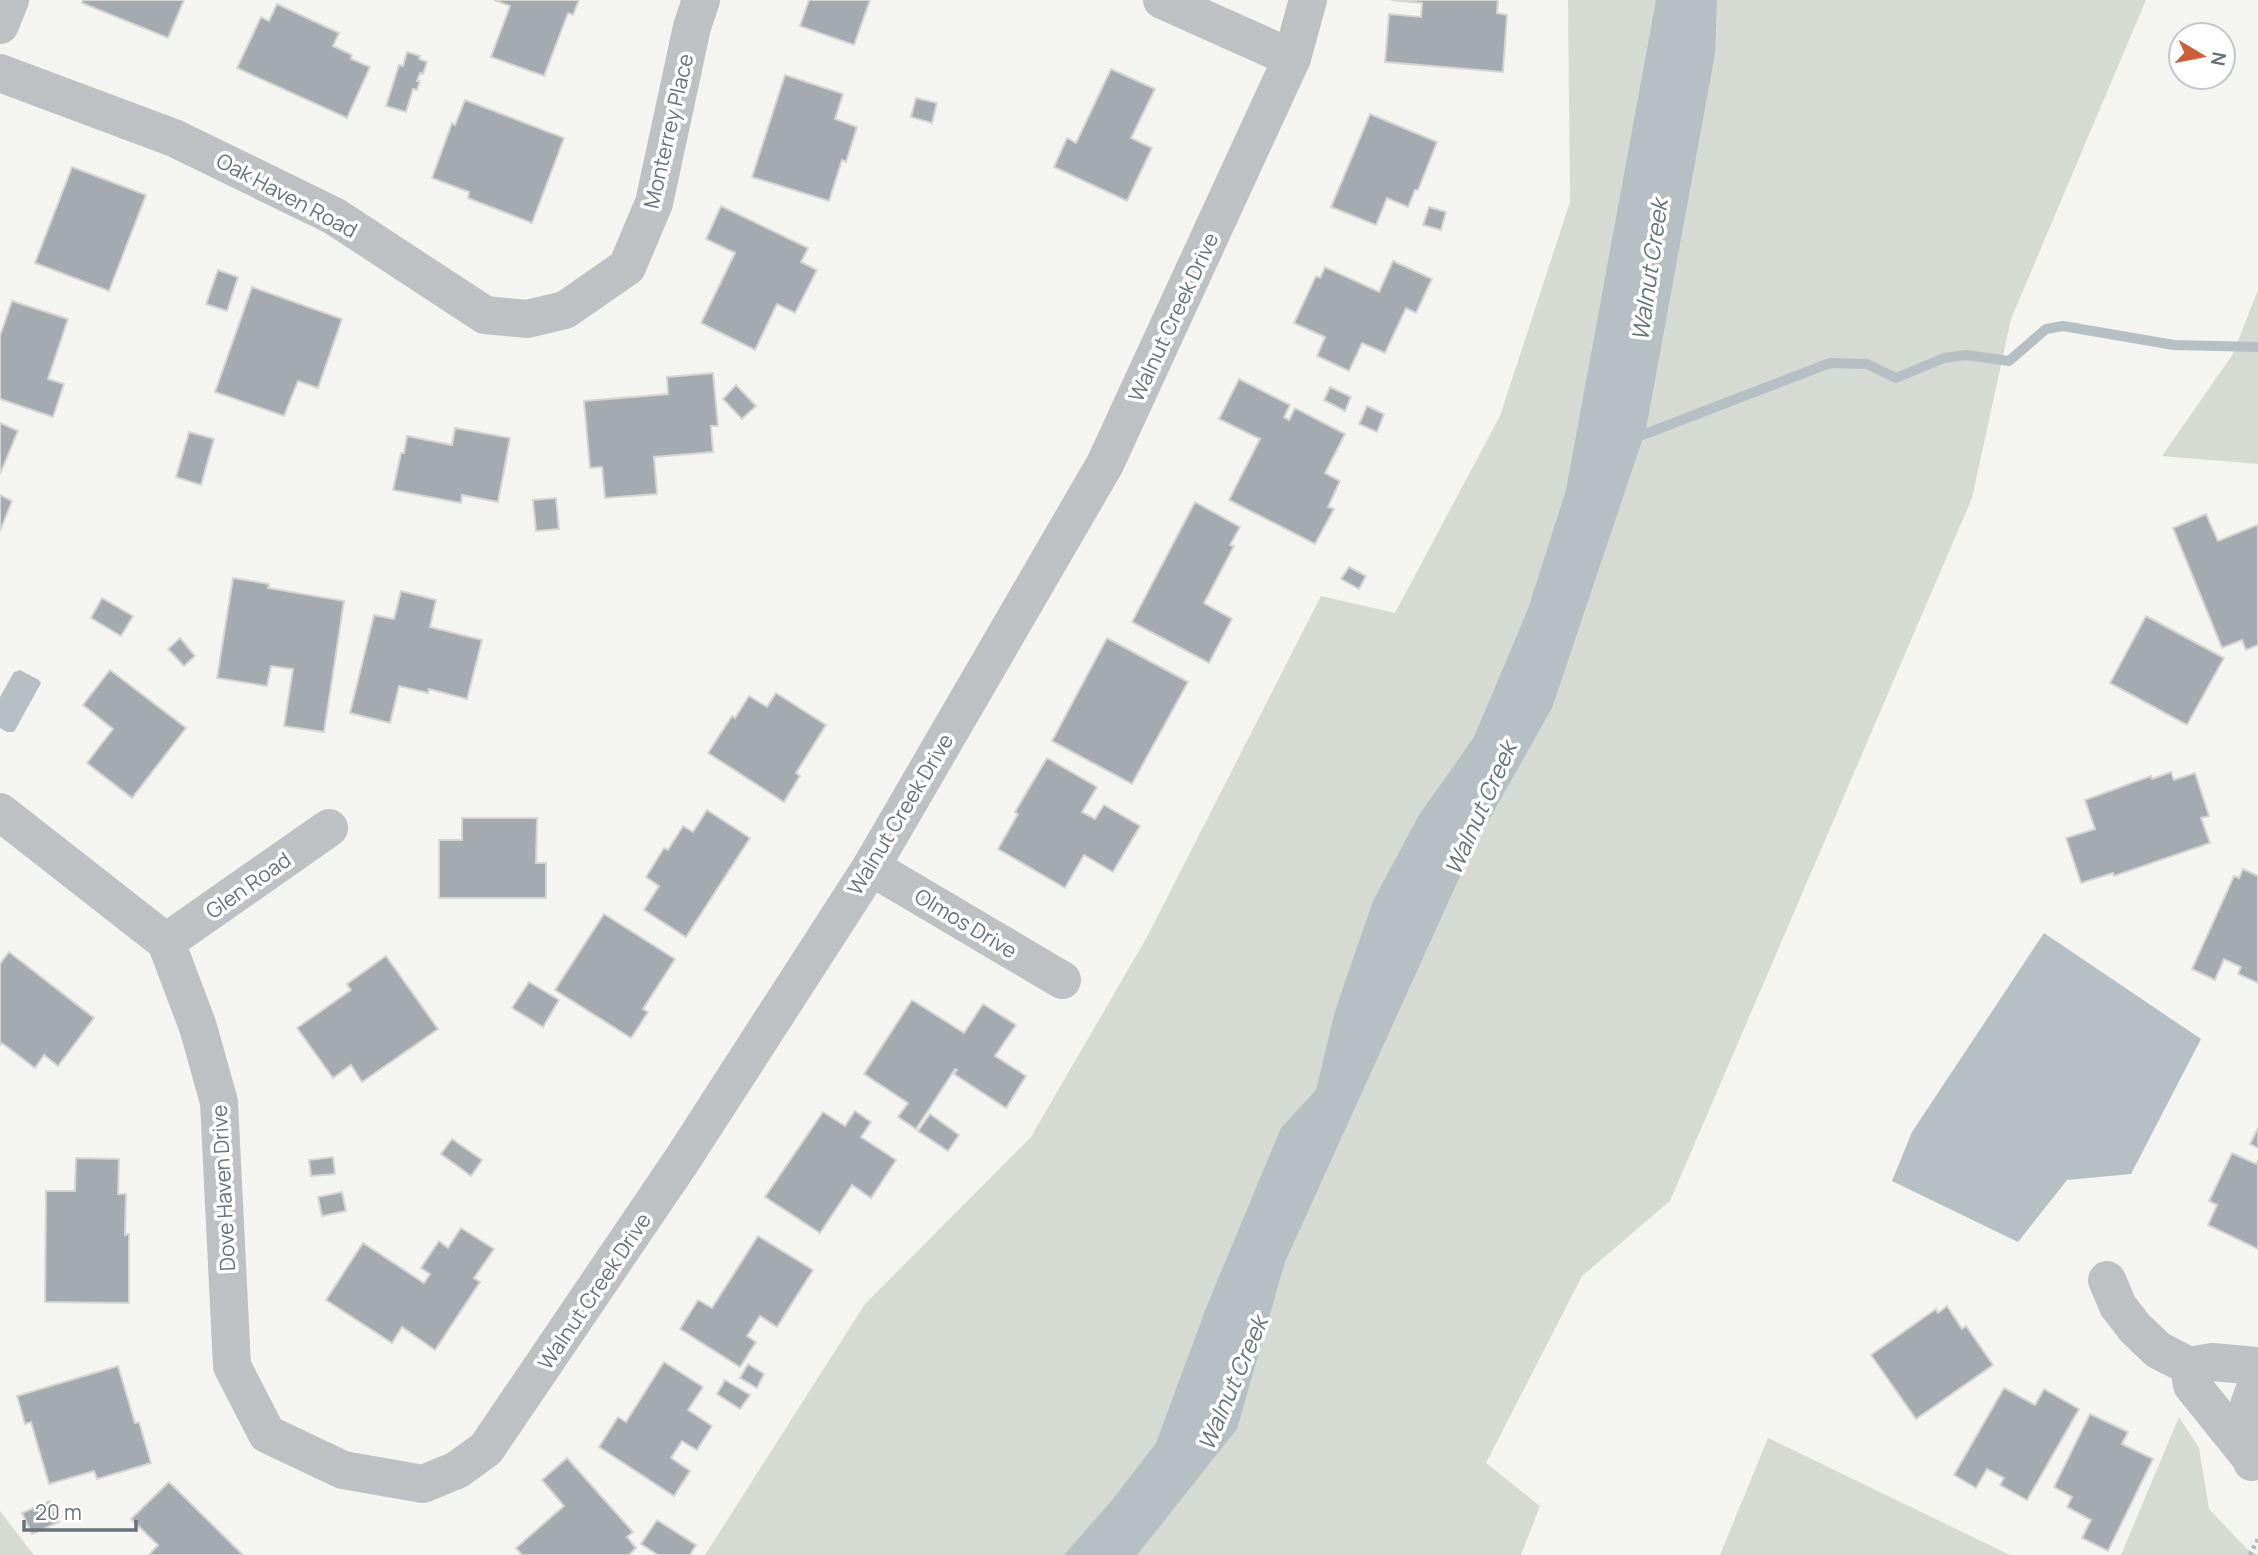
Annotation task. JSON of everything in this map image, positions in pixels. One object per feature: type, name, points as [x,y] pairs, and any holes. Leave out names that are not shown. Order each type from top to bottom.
[{"type":"street","points":[[0,25],[10,0]]},
{"type":"street","name":"Monterrey Place","points":[[565,310],[627,267],[654,203],[692,27],[701,0]]},
{"type":"street","points":[[1162,0],[1292,58]]},
{"type":"street","name":"Walnut Creek Drive","points":[[343,1470],[423,1484],[457,1470],[486,1449],[682,1160],[871,867],[1105,464],[1292,58],[1308,0]]},
{"type":"street","name":"Oak Haven Road","points":[[0,73],[174,138],[334,216],[485,315],[527,319],[565,310]]},
{"type":"street","points":[[0,812],[166,942]]},
{"type":"street","name":"Glen Road","points":[[166,942],[330,828]]},
{"type":"street","name":"Olmos Drive","points":[[871,867],[1062,980]]},
{"type":"street","name":"Dove Haven Drive","points":[[166,942],[198,1027],[219,1102],[232,1366],[267,1434],[343,1470]]},
{"type":"street","points":[[2107,1280],[2118,1306],[2135,1328],[2158,1350],[2189,1366],[2212,1363],[2258,1366]]},
{"type":"street","points":[[2189,1366],[2192,1385],[2254,1464]]},
{"type":"street","points":[[2254,1464],[2245,1438],[2246,1410],[2258,1383]]},
{"type":"path","points":[[2250,1555],[2258,1539]]},
{"type":"shaded area","points":[[1568,0],[2146,0],[2011,319],[1972,498],[1670,1201],[1582,1276],[1486,1463],[1540,1506],[1521,1555],[705,1555],[865,1304],[1031,1137],[1147,937],[1321,596],[1395,613],[1500,416],[1570,202]]},
{"type":"shaded area","points":[[2258,290],[2258,464],[2162,456],[2233,354]]},
{"type":"shaded area","points":[[2179,1417],[2199,1448],[2209,1509],[2247,1549],[2258,1555],[2121,1555]]},
{"type":"shaded area","points":[[1768,1438],[2010,1555],[1720,1555]]},
{"type":"shaded area","points":[[0,1511],[33,1554],[34,1555],[0,1555]]},
{"type":"water","name":"Walnut Creek","points":[[1656,0],[1717,0],[1715,54],[1646,429],[1552,708],[1472,850],[1285,1262],[1237,1429],[1137,1555],[1064,1555],[1113,1499],[1156,1443],[1208,1303],[1281,1128],[1316,1090],[1335,1011],[1373,901],[1419,815],[1474,737],[1528,609],[1566,490]]},
{"type":"water","points":[[20,670],[41,683],[14,732],[7,732],[0,728],[0,697],[14,672]]},
{"type":"water","points":[[2044,933],[2201,1039],[2131,1174],[2067,1180],[2018,1242],[1892,1181],[1912,1132]]},
{"type":"building","points":[[83,0],[184,0],[168,38],[82,3]]},
{"type":"building","points":[[494,0],[579,0],[573,15],[568,13],[544,76],[491,57],[510,6]]},
{"type":"building","points":[[809,0],[870,0],[854,45],[800,26]]},
{"type":"building","points":[[1391,0],[1498,0],[1497,13],[1507,15],[1503,72],[1385,62],[1389,14],[1421,17],[1422,3]]},
{"type":"building","points":[[277,4],[339,33],[333,46],[352,55],[351,59],[370,67],[347,118],[237,68],[261,17],[269,21]]},
{"type":"building","points":[[407,52],[420,56],[419,59],[427,62],[417,81],[420,81],[417,90],[413,89],[406,112],[386,106],[399,65],[403,66]]},
{"type":"building","points":[[1111,69],[1155,89],[1131,138],[1152,148],[1127,201],[1054,167],[1067,138],[1076,143]]},
{"type":"building","points":[[785,75],[843,94],[835,119],[857,127],[846,162],[842,160],[829,201],[752,177]]},
{"type":"building","points":[[916,98],[937,103],[932,123],[911,117]]},
{"type":"building","points":[[465,100],[564,138],[532,223],[468,198],[469,192],[432,178],[452,123],[455,125]]},
{"type":"building","points":[[1370,114],[1437,142],[1418,190],[1415,190],[1408,207],[1387,198],[1376,225],[1331,207]]},
{"type":"building","points":[[72,167],[146,195],[109,291],[35,263]]},
{"type":"building","points":[[721,206],[808,248],[801,262],[817,270],[795,313],[777,304],[755,350],[701,323],[735,253],[706,239]]},
{"type":"building","points":[[1429,207],[1446,212],[1441,230],[1423,225]]},
{"type":"building","points":[[1393,261],[1432,279],[1416,313],[1406,308],[1385,353],[1362,343],[1349,371],[1317,356],[1325,337],[1294,323],[1316,276],[1320,278],[1325,267],[1379,292]]},
{"type":"building","points":[[218,270],[238,277],[227,311],[206,304]]},
{"type":"building","points":[[252,287],[342,319],[318,388],[298,381],[284,416],[215,392]]},
{"type":"building","points":[[12,301],[68,319],[48,379],[64,384],[53,417],[0,399],[0,336]]},
{"type":"building","points":[[713,373],[718,426],[711,426],[713,452],[654,457],[657,494],[605,498],[602,467],[590,468],[584,401],[668,394],[667,377]]},
{"type":"building","points":[[1239,379],[1290,405],[1284,417],[1289,420],[1295,408],[1345,434],[1325,473],[1340,481],[1328,507],[1334,509],[1315,544],[1229,500],[1260,439],[1219,419]]},
{"type":"building","points":[[736,385],[756,406],[742,419],[723,399]]},
{"type":"building","points":[[1330,387],[1351,397],[1345,411],[1324,400]]},
{"type":"building","points":[[1367,406],[1384,414],[1377,432],[1359,424]]},
{"type":"building","points":[[0,423],[18,431],[0,474]]},
{"type":"building","points":[[455,428],[510,438],[498,502],[462,495],[461,503],[393,490],[407,436],[452,445]]},
{"type":"building","points":[[189,432],[214,439],[201,485],[176,477]]},
{"type":"building","points":[[0,495],[12,501],[0,531]]},
{"type":"building","points":[[556,498],[559,529],[536,531],[533,500]]},
{"type":"building","points":[[1195,502],[1240,527],[1230,545],[1234,546],[1204,603],[1232,619],[1209,663],[1132,622]]},
{"type":"building","points":[[2206,514],[2218,541],[2257,525],[2258,528],[2258,645],[2246,650],[2242,640],[2222,648],[2173,528]]},
{"type":"building","points":[[1349,567],[1366,576],[1359,589],[1341,579]]},
{"type":"building","points":[[233,578],[269,584],[268,588],[344,601],[324,732],[284,726],[293,669],[271,666],[267,686],[217,678]]},
{"type":"building","points":[[401,591],[436,600],[430,627],[482,640],[467,699],[429,689],[428,693],[399,686],[390,723],[350,713],[374,615],[394,619]]},
{"type":"building","points":[[102,598],[133,616],[121,636],[91,618]]},
{"type":"building","points":[[2146,616],[2224,658],[2187,725],[2110,683]]},
{"type":"building","points":[[180,638],[195,656],[184,666],[168,649]]},
{"type":"building","points":[[1107,638],[1188,682],[1132,784],[1052,741]]},
{"type":"building","points":[[110,670],[186,728],[132,798],[87,763],[113,729],[83,705]]},
{"type":"building","points":[[776,693],[826,725],[796,773],[800,776],[784,802],[708,753],[732,716],[735,718],[749,696],[767,707]]},
{"type":"building","points":[[1047,758],[1097,787],[1082,812],[1095,819],[1104,805],[1140,826],[1113,872],[1084,855],[1065,888],[998,849],[1018,814],[1015,812]]},
{"type":"building","points":[[2171,772],[2174,780],[2195,773],[2209,816],[2201,818],[2210,843],[2114,876],[2113,873],[2081,883],[2066,838],[2095,829],[2085,800],[2151,776],[2152,779]]},
{"type":"building","points":[[707,810],[750,838],[686,937],[644,910],[659,886],[646,877],[664,848],[668,850],[683,826],[693,832]]},
{"type":"building","points":[[462,818],[537,818],[536,863],[546,863],[546,898],[439,898],[439,840],[462,840]]},
{"type":"building","points":[[2243,869],[2258,876],[2258,983],[2238,974],[2241,967],[2224,959],[2215,980],[2192,969],[2234,876],[2239,878]]},
{"type":"building","points":[[604,914],[675,959],[643,1009],[648,1012],[631,1038],[555,990]]},
{"type":"building","points":[[9,952],[94,1018],[58,1066],[44,1055],[35,1068],[2,1043],[0,1045],[0,964]]},
{"type":"building","points":[[386,956],[438,1029],[362,1082],[351,1065],[333,1078],[297,1028],[351,990],[347,984]]},
{"type":"building","points":[[529,982],[559,1000],[543,1027],[512,1008]]},
{"type":"building","points":[[912,1000],[964,1033],[983,1004],[1016,1025],[995,1056],[1026,1076],[1006,1108],[954,1074],[957,1070],[955,1069],[916,1129],[898,1117],[908,1103],[864,1074]]},
{"type":"building","points":[[855,1111],[871,1122],[861,1137],[896,1160],[871,1198],[852,1185],[820,1233],[765,1197],[823,1112],[845,1126]]},
{"type":"building","points":[[930,1114],[959,1135],[948,1151],[918,1131]]},
{"type":"building","points":[[2258,1128],[2258,1148],[2250,1144]]},
{"type":"building","points":[[452,1139],[482,1160],[471,1176],[441,1154]]},
{"type":"building","points":[[2232,1153],[2256,1164],[2258,1161],[2258,1249],[2208,1225],[2217,1205],[2209,1201]]},
{"type":"building","points":[[333,1157],[335,1174],[311,1176],[309,1160]]},
{"type":"building","points":[[76,1158],[119,1159],[118,1194],[126,1194],[125,1235],[129,1234],[129,1303],[45,1302],[46,1191],[75,1191]]},
{"type":"building","points":[[342,1192],[346,1211],[322,1216],[318,1197]]},
{"type":"building","points":[[461,1228],[494,1249],[474,1278],[480,1282],[435,1350],[402,1327],[392,1343],[326,1300],[363,1243],[424,1283],[430,1274],[421,1268],[439,1241],[448,1248]]},
{"type":"building","points":[[758,1236],[813,1270],[777,1327],[760,1316],[747,1336],[756,1342],[740,1367],[680,1329],[698,1300],[712,1308]]},
{"type":"building","points":[[1947,1306],[1962,1329],[1966,1326],[1993,1365],[1916,1419],[1871,1355],[1936,1309],[1938,1313]]},
{"type":"building","points":[[664,1362],[703,1387],[688,1410],[712,1426],[697,1450],[682,1441],[671,1458],[690,1471],[674,1496],[599,1447],[618,1417],[626,1422]]},
{"type":"building","points":[[748,1364],[764,1374],[757,1388],[740,1378]]},
{"type":"building","points":[[118,1366],[135,1423],[139,1422],[151,1463],[97,1479],[94,1471],[49,1484],[31,1422],[25,1424],[17,1396]]},
{"type":"building","points":[[725,1380],[750,1395],[740,1409],[717,1394]]},
{"type":"building","points":[[2004,1388],[2035,1405],[2044,1389],[2079,1409],[2027,1500],[2000,1485],[2004,1478],[1987,1469],[1976,1488],[1954,1475]]},
{"type":"building","points":[[2090,1414],[2128,1432],[2122,1444],[2153,1459],[2108,1551],[2082,1538],[2091,1520],[2067,1507],[2072,1497],[2054,1487]]},
{"type":"building","points":[[567,1458],[633,1532],[627,1537],[636,1548],[629,1555],[522,1555],[516,1548],[564,1506],[542,1480]]},
{"type":"building","points":[[169,1482],[243,1555],[149,1555],[158,1545],[131,1519]]},
{"type":"building","points":[[50,1501],[59,1522],[32,1534],[22,1513]]},
{"type":"building","points":[[657,1520],[696,1545],[690,1555],[658,1555],[641,1544]]},
{"type":"waterway","points":[[1632,439],[1830,363],[1867,364],[1896,378],[1944,358],[1966,355],[2009,361],[2046,329],[2063,326],[2174,345],[2258,347]]}]
